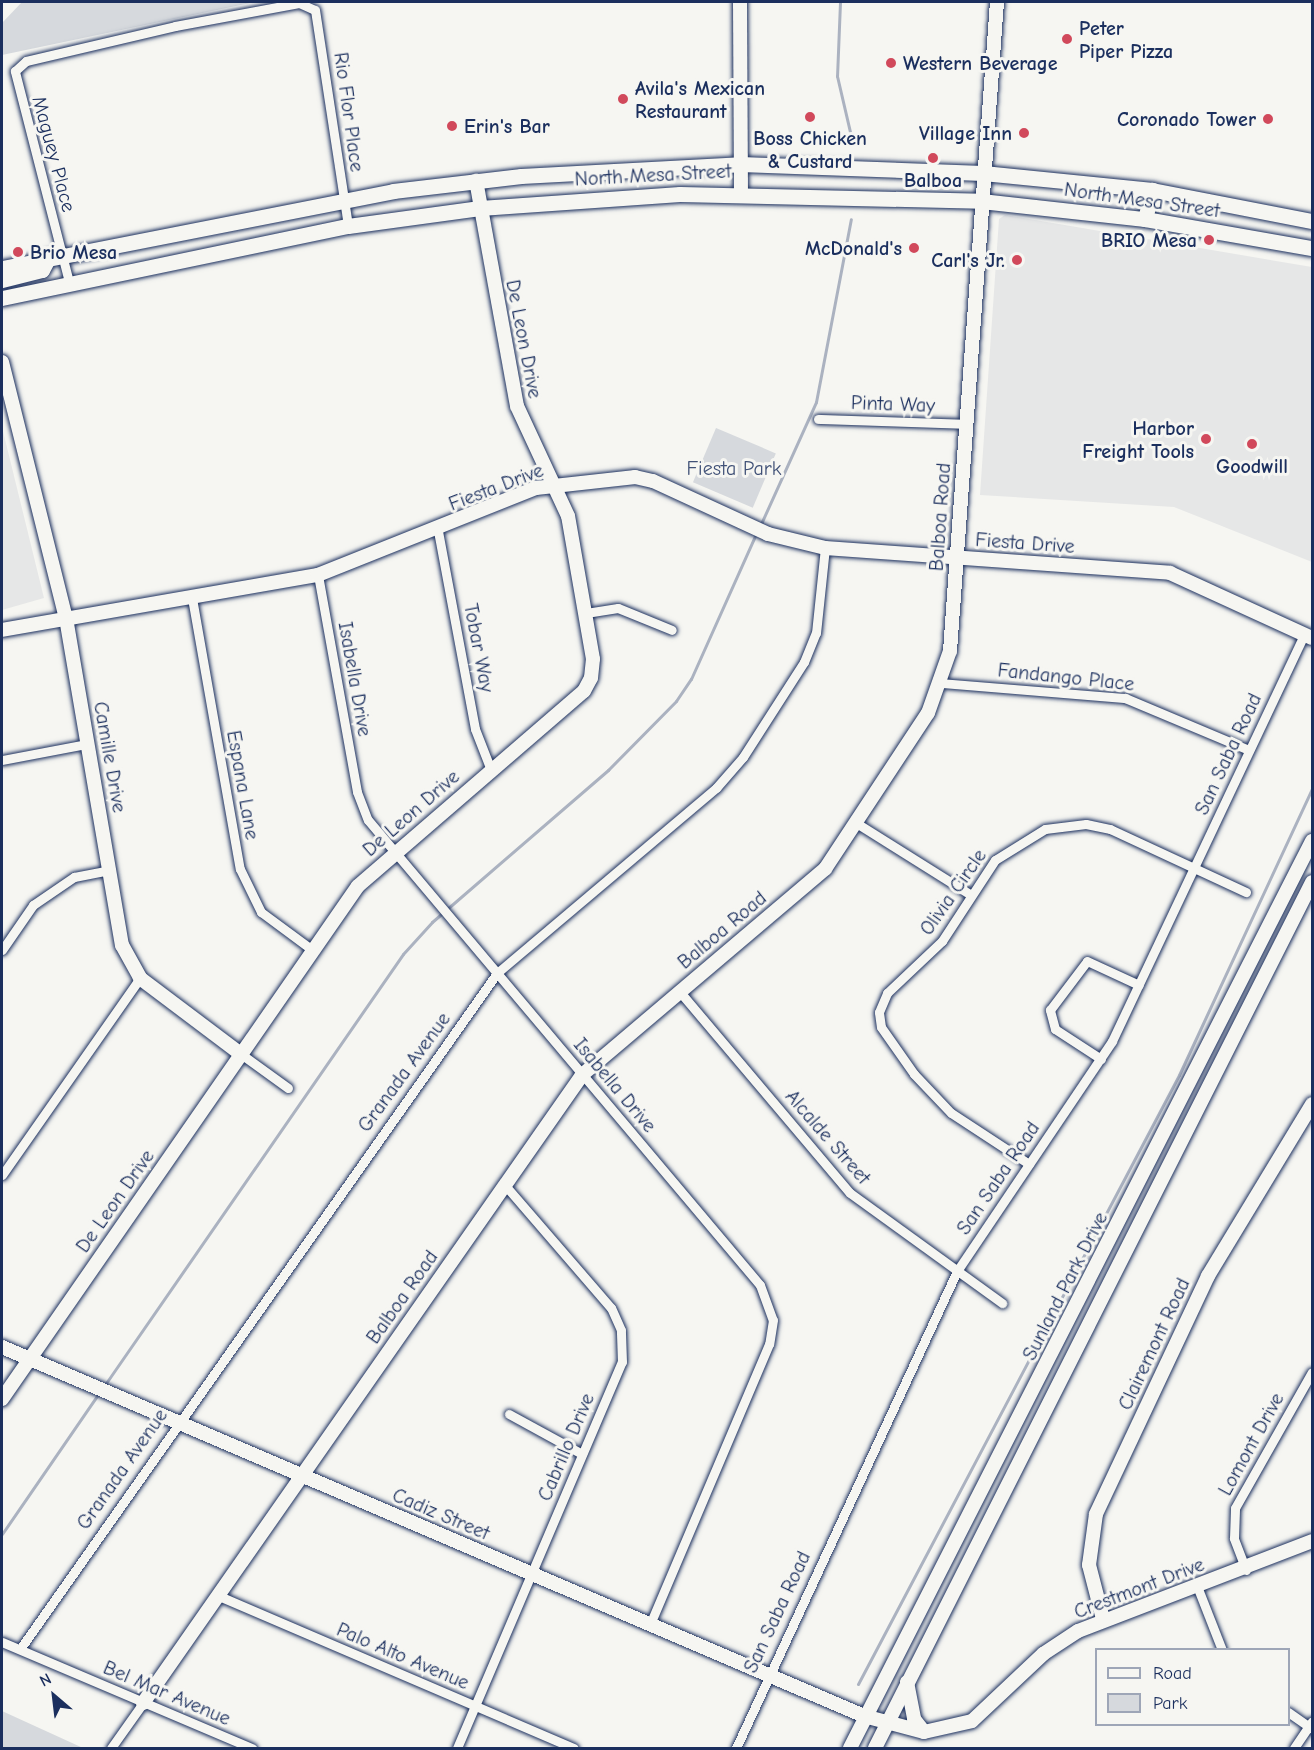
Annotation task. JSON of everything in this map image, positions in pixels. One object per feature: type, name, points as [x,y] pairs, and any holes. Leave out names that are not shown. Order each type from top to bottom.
[{"type":"main road","name":"North Mesa Street","points":[[2,268],[344,198],[476,181],[740,164],[983,173],[1152,190],[1312,221]]},
{"type":"main road","points":[[1145,219],[1152,190]]},
{"type":"main road","name":"North Mesa Street","points":[[2,298],[69,282],[348,226],[480,208],[741,193],[981,201],[1145,219],[1312,248]]},
{"type":"main road","points":[[2,280],[42,270],[56,256]]},
{"type":"street","points":[[740,2],[741,193]]},
{"type":"street","name":"Balboa Road","points":[[111,1749],[582,1075],[825,869],[858,824],[912,741],[941,683],[950,651],[997,2]]},
{"type":"street","name":"Rio Flor Place","points":[[15,70],[26,61],[175,26],[310,5],[318,15],[348,226]]},
{"type":"street","name":"Maguey Place","points":[[15,70],[56,256],[69,282]]},
{"type":"street","name":"De Leon Drive","points":[[2,1399],[311,949],[357,886],[584,691],[593,660],[568,516],[517,406],[476,181]]},
{"type":"street","name":"Camille Drive","points":[[2,362],[66,618],[122,945],[140,978],[288,1088]]},
{"type":"street","name":"Pinta Way","points":[[818,419],[966,424]]},
{"type":"street","name":"Fiesta Drive","points":[[2,630],[318,575],[438,531],[555,484],[653,480],[764,531],[825,548],[1170,573],[1308,636]]},
{"type":"street","name":"Tobar Way","points":[[438,531],[476,729],[491,770]]},
{"type":"street","name":"Granada Avenue","points":[[20,1649],[177,1421],[497,973],[716,788],[743,757],[804,662],[816,633],[825,548]]},
{"type":"street","name":"Isabella Drive","points":[[318,575],[357,792],[368,820],[760,1285],[773,1320],[769,1344],[650,1624]]},
{"type":"street","name":"Espana Lane","points":[[192,598],[240,869],[261,912],[311,949]]},
{"type":"street","points":[[586,612],[618,608],[672,630]]},
{"type":"street","name":"San Saba Road","points":[[736,1749],[768,1674],[957,1271],[1101,1059],[1139,985],[1249,750],[1308,636]]},
{"type":"street","name":"Fandango Place","points":[[941,683],[1125,698],[1249,750]]},
{"type":"street","points":[[2,760],[87,744]]},
{"type":"street","points":[[858,824],[971,895]]},
{"type":"street","name":"Olivia Circle","points":[[1029,1164],[951,1113],[881,1027],[879,1012],[887,993],[942,941],[971,895],[1008,848],[1064,825],[1110,830],[1246,892]]},
{"type":"street","name":"Sunland Park Drive","points":[[850,1749],[864,1716],[1312,841]]},
{"type":"street","points":[[2,950],[33,906],[74,878],[109,870]]},
{"type":"street","name":"Sunland Park Drive","points":[[875,1749],[885,1723],[1312,882]]},
{"type":"street","points":[[1101,1059],[1056,1029],[1050,1010],[1087,961],[1139,985]]},
{"type":"street","points":[[2,1175],[140,978]]},
{"type":"street","name":"Alcalde Street","points":[[680,992],[850,1193],[1002,1303]]},
{"type":"street","name":"Clairemont Road","points":[[1103,1619],[1089,1565],[1095,1514],[1208,1276],[1312,1104]]},
{"type":"street","name":"Cabrillo Drive","points":[[457,1749],[473,1706],[622,1362],[621,1330],[611,1308],[504,1184]]},
{"type":"street","name":"Cadiz Street","points":[[2,1347],[864,1716]]},
{"type":"street","name":"Lomont Drive","points":[[1246,1570],[1234,1538],[1235,1509],[1312,1372]]},
{"type":"street","points":[[509,1414],[582,1454]]},
{"type":"street","name":"Crestmont Drive","points":[[864,1716],[924,1732],[972,1721],[1043,1654],[1103,1619],[1246,1570],[1312,1541]]},
{"type":"street","points":[[1197,1586],[1221,1648]]},
{"type":"street","name":"Palo Alto Avenue","points":[[219,1596],[574,1749]]},
{"type":"street","name":"Bel Mar Avenue","points":[[2,1642],[252,1749]]},
{"type":"street","points":[[908,1680],[909,1706],[924,1732]]},
{"type":"street","points":[[1290,1713],[1311,1726],[1294,1749]]},
{"type":"shaded area","points":[[1005,215],[1312,267],[1312,562],[1174,507],[980,495],[999,219]]},
{"type":"shaded area","points":[[2,427],[44,598],[2,610]]},
{"type":"green space","points":[[22,2],[255,2],[2,55],[2,23]]},
{"type":"green space","name":"Fiesta Park","points":[[716,428],[776,453],[753,508],[693,482]]},
{"type":"green space","points":[[2,1711],[83,1748],[2,1748]]},
{"type":"waterway","points":[[840,2],[837,76],[851,136]]},
{"type":"waterway","points":[[760,526],[816,402],[851,219]]},
{"type":"waterway","points":[[104,1386],[403,954],[432,922],[608,770],[676,701],[691,679],[756,534]]},
{"type":"waterway","points":[[858,1684],[1179,1075],[1312,789]]},
{"type":"waterway","points":[[2,1534],[99,1393]]},
{"type":"place","name":"Peter Piper Pizza","points":[[1067,39]]},
{"type":"place","name":"Western Beverage","points":[[891,63]]},
{"type":"place","name":"Avila's Mexican Restaurant","points":[[623,99]]},
{"type":"place","name":"Boss Chicken & Custard","points":[[810,117]]},
{"type":"place","name":"Coronado Tower","points":[[1268,119]]},
{"type":"place","name":"Erin's Bar","points":[[452,126]]},
{"type":"place","name":"Village Inn","points":[[1024,133]]},
{"type":"place","name":"Balboa","points":[[933,158]]},
{"type":"place","name":"BRIO Mesa","points":[[1209,240]]},
{"type":"place","name":"McDonald's","points":[[914,248]]},
{"type":"place","name":"Brio Mesa","points":[[18,252]]},
{"type":"place","name":"Carl's Jr.","points":[[1017,260]]},
{"type":"place","name":"Harbor Freight Tools","points":[[1206,439]]},
{"type":"place","name":"Goodwill","points":[[1252,444]]}]
